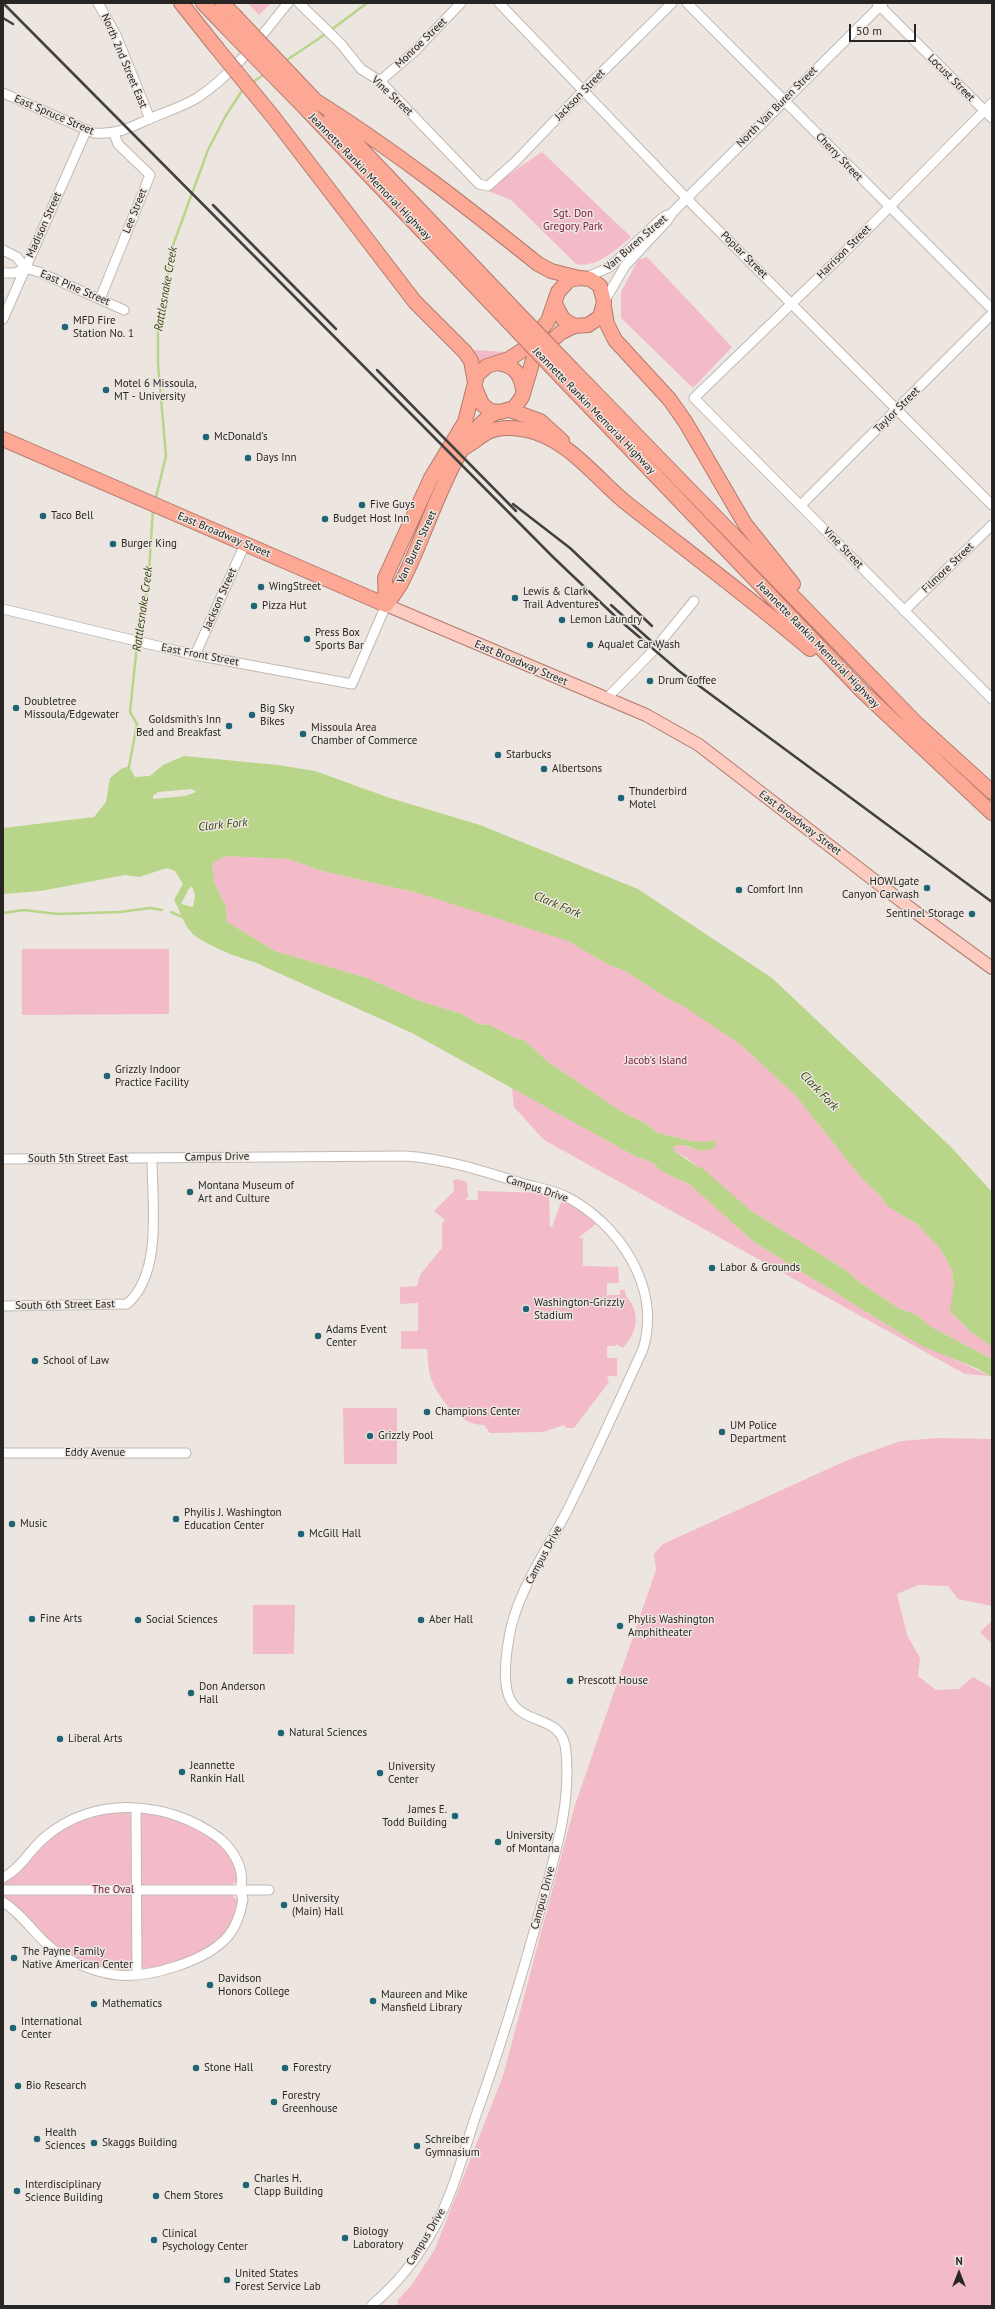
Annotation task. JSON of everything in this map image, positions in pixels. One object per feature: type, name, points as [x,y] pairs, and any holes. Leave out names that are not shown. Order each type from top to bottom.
[{"type":"highway","points":[[182,3],[274,118],[415,302],[465,352],[471,361],[475,385],[482,404],[540,421],[576,457],[624,501],[745,594],[863,692]]},
{"type":"highway","name":"Jeannette Rankin Memorial Highway","points":[[203,3],[231,22],[312,103],[863,692],[992,813]]},
{"type":"highway","name":"Jeannette Rankin Memorial Highway","points":[[222,3],[231,22]]},
{"type":"highway","points":[[312,103],[345,119],[433,182],[538,264],[551,271],[582,278]]},
{"type":"highway","name":"Van Buren Street","points":[[582,278],[594,281],[600,286],[604,304],[600,317],[593,323],[574,326],[560,333],[533,360],[520,401],[482,422],[465,446],[453,467],[400,584],[386,605],[385,578],[431,478],[465,422],[475,385],[482,369],[509,359],[526,348],[542,329],[555,304],[558,292],[569,280],[582,278]]},
{"type":"highway","points":[[555,304],[562,319],[574,326]]},
{"type":"highway","points":[[604,304],[607,324],[615,340],[670,400],[686,423],[745,524],[845,649]]},
{"type":"highway","points":[[497,363],[510,366],[516,371],[523,388]]},
{"type":"highway","name":"Jeannette Rankin Memorial Highway","points":[[567,374],[845,649],[917,724],[992,792]]},
{"type":"highway","points":[[465,446],[488,432],[500,428],[514,428],[538,433],[576,457]]},
{"type":"highway","name":"East Broadway Street","points":[[4,440],[386,605]]},
{"type":"main road","name":"East Broadway Street","points":[[386,605],[658,721],[699,746],[914,911],[992,968]]},
{"type":"street","name":"North 2nd Street East","points":[[98,3],[116,35],[150,119]]},
{"type":"street","name":"East Spruce Street","points":[[3,94],[86,131],[102,134],[114,133],[129,129],[190,101],[213,85],[242,58],[288,3]]},
{"type":"street","name":"Vine Street","points":[[299,3],[341,44],[361,69],[380,81],[479,184],[488,186]]},
{"type":"street","name":"Monroe Street","points":[[380,81],[420,46],[461,3]]},
{"type":"street","name":"Poplar Street","points":[[499,3],[687,198],[992,505]]},
{"type":"street","name":"Jackson Street","points":[[488,186],[516,161],[583,91],[672,3]]},
{"type":"street","name":"Cherry Street","points":[[687,3],[888,207],[992,309]]},
{"type":"street","name":"North Van Buren Street","points":[[672,213],[880,4]]},
{"type":"street","name":"Locust Street","points":[[880,4],[992,118]]},
{"type":"street","name":"Harrison Street","points":[[694,398],[792,304],[992,103]]},
{"type":"street","name":"Madison Street","points":[[3,319],[86,131]]},
{"type":"street","name":"Lee Street","points":[[100,299],[150,175],[118,144],[114,133]]},
{"type":"street","name":"Van Buren Street","points":[[582,278],[610,267],[662,218],[672,213]]},
{"type":"street","name":"Van Buren Street","points":[[604,304],[625,266],[667,221],[672,213]]},
{"type":"street","name":"East Pine Street","points":[[3,250],[17,257],[25,268],[124,310]]},
{"type":"street","points":[[3,273],[14,273],[25,268]]},
{"type":"street","name":"Taylor Street","points":[[801,505],[897,411],[992,314]]},
{"type":"street","name":"Vine Street","points":[[694,398],[992,699]]},
{"type":"street","name":"Filmore Street","points":[[904,611],[992,525]]},
{"type":"street","name":"Jackson Street","points":[[195,655],[245,544]]},
{"type":"street","points":[[606,699],[654,650],[694,601]]},
{"type":"street","name":"East Front Street","points":[[3,609],[127,640],[195,655],[352,684],[386,605]]},
{"type":"street","name":"Campus Drive","points":[[152,1159],[406,1156],[443,1160],[564,1196],[587,1210],[603,1222],[617,1237],[631,1260],[645,1294],[648,1327],[643,1349],[578,1489],[516,1608],[509,1637],[507,1681],[510,1699],[520,1711],[529,1717],[549,1723],[557,1729],[563,1738],[566,1751],[567,1785],[564,1813],[532,1939],[492,2072],[444,2209],[412,2264],[371,2306]]},
{"type":"street","name":"South 5th Street East","points":[[3,1159],[152,1159]]},
{"type":"street","name":"South 6th Street East","points":[[3,1306],[127,1304],[137,1296],[143,1285],[150,1260],[153,1227],[152,1159]]},
{"type":"street","name":"Eddy Avenue","points":[[3,1453],[186,1453]]},
{"type":"street","points":[[136,1808],[137,1975]]},
{"type":"street","points":[[3,1878],[22,1865],[45,1838],[75,1819],[110,1809],[148,1808],[177,1815],[197,1824],[224,1841],[234,1855],[243,1880],[240,1890],[243,1898],[241,1910],[235,1925],[223,1940],[187,1962],[154,1972],[137,1975],[112,1974],[64,1957],[42,1941],[15,1910],[3,1902]]},
{"type":"street","points":[[3,1890],[269,1890]]},
{"type":"green space","points":[[248,3],[271,3],[259,15]]},
{"type":"green space","name":"Sgt. Don Gregory Park","points":[[542,152],[631,237],[599,261],[584,265],[576,264],[511,200],[486,190]]},
{"type":"green space","points":[[647,257],[732,347],[693,388],[621,318],[621,292],[638,260]]},
{"type":"green space","points":[[471,351],[505,352],[506,356],[476,364]]},
{"type":"green space","name":"Jacob's Island","points":[[225,856],[288,859],[322,871],[418,893],[524,926],[568,941],[607,964],[625,971],[672,1001],[683,1005],[740,1044],[796,1096],[863,1180],[878,1193],[887,1206],[917,1224],[941,1250],[951,1268],[954,1283],[951,1311],[971,1332],[992,1347],[992,1359],[931,1327],[917,1315],[900,1309],[858,1281],[847,1271],[750,1210],[687,1158],[674,1151],[674,1146],[684,1145],[694,1149],[710,1142],[696,1142],[658,1133],[645,1123],[622,1112],[547,1061],[524,1040],[517,1039],[490,1025],[478,1024],[462,1014],[417,1000],[367,978],[275,951],[227,922],[226,907],[215,884],[212,863]]},
{"type":"green space","points":[[22,949],[169,949],[169,1014],[22,1015]]},
{"type":"green space","points":[[512,1088],[633,1155],[653,1163],[661,1171],[689,1184],[754,1242],[905,1336],[990,1376],[965,1374],[544,1140],[514,1107]]},
{"type":"green space","name":"Washington-Grizzly Stadium","points":[[456,1179],[467,1182],[468,1197],[465,1200],[478,1200],[478,1191],[549,1193],[550,1227],[552,1227],[563,1197],[596,1224],[578,1238],[583,1238],[583,1266],[618,1267],[619,1283],[607,1283],[607,1295],[620,1295],[620,1290],[625,1290],[635,1313],[635,1326],[631,1337],[623,1348],[616,1344],[615,1346],[607,1346],[607,1358],[617,1358],[617,1376],[607,1376],[609,1382],[574,1428],[566,1428],[564,1425],[543,1432],[490,1433],[484,1425],[467,1421],[460,1416],[446,1404],[440,1396],[431,1377],[428,1365],[427,1349],[401,1349],[401,1331],[418,1331],[418,1303],[400,1304],[400,1287],[417,1286],[420,1275],[442,1248],[442,1224],[445,1220],[434,1211],[454,1191],[453,1181]]},
{"type":"green space","name":"Grizzly Pool","points":[[343,1408],[397,1408],[397,1464],[344,1464]]},
{"type":"green space","points":[[939,1438],[992,1439],[992,1606],[958,1599],[948,1586],[918,1585],[897,1594],[907,1635],[920,1658],[918,1676],[936,1690],[959,1689],[973,1677],[992,1688],[992,2306],[399,2306],[397,2301],[411,2286],[435,2249],[503,2076],[574,1808],[656,1570],[654,1554],[663,1544],[850,1459],[901,1441]]},
{"type":"green space","points":[[253,1605],[295,1605],[294,1654],[253,1654]]},
{"type":"green space","points":[[992,1621],[992,1644],[980,1632]]},
{"type":"green space","name":"The Oval","points":[[127,1811],[133,1816],[139,1816],[144,1811],[159,1814],[189,1824],[203,1831],[216,1840],[227,1851],[234,1864],[238,1880],[230,1886],[230,1893],[240,1903],[224,1935],[206,1949],[194,1955],[149,1969],[144,1969],[139,1965],[125,1970],[110,1969],[86,1963],[74,1958],[63,1952],[43,1937],[26,1915],[7,1901],[3,1895],[3,1881],[23,1867],[46,1840],[62,1829],[94,1816]]},
{"type":"water","name":"Clark Fork","points":[[184,756],[278,765],[315,771],[390,798],[480,825],[638,889],[772,978],[950,1146],[992,1192],[992,1347],[971,1332],[950,1311],[954,1283],[951,1268],[941,1250],[917,1224],[887,1206],[878,1193],[863,1180],[796,1096],[740,1044],[683,1006],[672,1001],[625,971],[607,964],[568,941],[418,893],[322,871],[288,859],[225,856],[212,864],[215,884],[226,907],[227,922],[275,951],[367,978],[417,1000],[462,1014],[478,1024],[490,1025],[517,1039],[524,1040],[547,1061],[622,1112],[645,1123],[658,1133],[696,1142],[716,1141],[715,1148],[702,1151],[684,1145],[674,1146],[674,1151],[698,1167],[702,1168],[750,1210],[847,1271],[858,1281],[900,1309],[917,1315],[931,1327],[992,1359],[992,1377],[976,1368],[922,1346],[754,1242],[689,1184],[661,1171],[653,1163],[633,1155],[412,1033],[254,962],[240,958],[212,946],[197,937],[189,930],[184,922],[174,900],[183,884],[175,871],[167,868],[139,877],[125,875],[41,891],[3,894],[3,828],[94,817],[106,802],[110,778],[121,769],[129,766],[135,777],[150,776],[163,765]],"holes":[[[192,789],[196,792],[185,796],[153,799],[153,796],[158,792]],[[192,886],[195,896],[193,907],[181,904],[188,890]]]},
{"type":"waterway","name":"Rattlesnake Creek","points":[[331,30],[367,3]]},
{"type":"waterway","name":"Rattlesnake Creek","points":[[284,62],[327,33]]},
{"type":"waterway","name":"Rattlesnake Creek","points":[[251,83],[265,74]]},
{"type":"waterway","name":"Rattlesnake Creek","points":[[155,501],[166,456],[158,364],[158,328],[173,245],[208,150],[225,117],[243,89]]},
{"type":"waterway","name":"Rattlesnake Creek","points":[[138,639],[148,586],[153,509]]},
{"type":"waterway","name":"Rattlesnake Creek","points":[[129,767],[137,724],[130,712],[137,644]]},
{"type":"waterway","points":[[3,913],[24,910],[58,914],[120,912],[150,908],[162,910]]},
{"type":"waterway","points":[[171,912],[187,919]]},
{"type":"railway","points":[[3,3],[553,557],[617,618],[679,671],[992,902]]},
{"type":"railway","points":[[3,18],[13,24]]},
{"type":"railway","points":[[213,205],[336,329]]},
{"type":"railway","points":[[377,370],[516,511]]},
{"type":"railway","points":[[513,504],[570,548],[652,626]]},
{"type":"railway","points":[[611,605],[660,649]]},
{"type":"place","name":"MFD Fire Station No. 1","points":[[65,327]]},
{"type":"place","name":"Motel 6 Missoula, MT - University","points":[[106,390]]},
{"type":"place","name":"McDonald's","points":[[206,437]]},
{"type":"place","name":"Days Inn","points":[[248,458]]},
{"type":"place","name":"Five Guys","points":[[362,505]]},
{"type":"place","name":"Taco Bell","points":[[43,516]]},
{"type":"place","name":"Budget Host Inn","points":[[325,519]]},
{"type":"place","name":"Burger King","points":[[113,544]]},
{"type":"place","name":"WingStreet","points":[[261,587]]},
{"type":"place","name":"Lewis & Clark Trail Adventures","points":[[515,598]]},
{"type":"place","name":"Pizza Hut","points":[[254,606]]},
{"type":"place","name":"Lemon Laundry","points":[[562,620]]},
{"type":"place","name":"Press Box Sports Bar","points":[[307,639]]},
{"type":"place","name":"AquaJet Car Wash","points":[[590,645]]},
{"type":"place","name":"Drum Coffee","points":[[650,681]]},
{"type":"place","name":"Doubletree Missoula/Edgewater","points":[[16,708]]},
{"type":"place","name":"Big Sky Bikes","points":[[252,715]]},
{"type":"place","name":"Goldsmith's Inn Bed and Breakfast","points":[[229,726]]},
{"type":"place","name":"Missoula Area Chamber of Commerce","points":[[303,734]]},
{"type":"place","name":"Starbucks","points":[[498,755]]},
{"type":"place","name":"Albertsons","points":[[544,769]]},
{"type":"place","name":"Thunderbird Motel","points":[[621,798]]},
{"type":"place","name":"HOWLgate Canyon Carwash","points":[[927,888]]},
{"type":"place","name":"Comfort Inn","points":[[739,890]]},
{"type":"place","name":"Sentinel Storage","points":[[972,914]]},
{"type":"place","name":"Grizzly Indoor Practice Facility","points":[[107,1076]]},
{"type":"place","name":"Montana Museum of Art and Culture","points":[[190,1192]]},
{"type":"place","name":"Labor & Grounds","points":[[712,1268]]},
{"type":"place","name":"Washington-Grizzly Stadium","points":[[526,1309]]},
{"type":"place","name":"Adams Event Center","points":[[318,1336]]},
{"type":"place","name":"School of Law","points":[[35,1361]]},
{"type":"place","name":"Champions Center","points":[[427,1412]]},
{"type":"place","name":"UM Police Department","points":[[722,1432]]},
{"type":"place","name":"Grizzly Pool","points":[[370,1436]]},
{"type":"place","name":"Phyilis J. Washington Education Center","points":[[176,1519]]},
{"type":"place","name":"Music","points":[[12,1524]]},
{"type":"place","name":"McGill Hall","points":[[301,1534]]},
{"type":"place","name":"Fine Arts","points":[[32,1619]]},
{"type":"place","name":"Social Sciences","points":[[138,1620]]},
{"type":"place","name":"Aber Hall","points":[[421,1620]]},
{"type":"place","name":"Phylis Washington Amphitheater","points":[[620,1626]]},
{"type":"place","name":"Prescott House","points":[[570,1681]]},
{"type":"place","name":"Don Anderson Hall","points":[[191,1693]]},
{"type":"place","name":"Natural Sciences","points":[[281,1733]]},
{"type":"place","name":"Liberal Arts","points":[[60,1739]]},
{"type":"place","name":"Jeannette Rankin Hall","points":[[182,1772]]},
{"type":"place","name":"University Center","points":[[380,1773]]},
{"type":"place","name":"James E. Todd Building","points":[[455,1816]]},
{"type":"place","name":"University of Montana","points":[[498,1842]]},
{"type":"place","name":"University (Main) Hall","points":[[284,1905]]},
{"type":"place","name":"The Payne Family Native American Center","points":[[14,1958]]},
{"type":"place","name":"Davidson Honors College","points":[[210,1985]]},
{"type":"place","name":"Maureen and Mike Mansfield Library","points":[[373,2001]]},
{"type":"place","name":"Mathematics","points":[[94,2004]]},
{"type":"place","name":"International Center","points":[[13,2028]]},
{"type":"place","name":"Stone Hall","points":[[196,2068]]},
{"type":"place","name":"Forestry","points":[[285,2068]]},
{"type":"place","name":"Bio Research","points":[[18,2086]]},
{"type":"place","name":"Forestry Greenhouse","points":[[274,2102]]},
{"type":"place","name":"Health Sciences","points":[[37,2139]]},
{"type":"place","name":"Skaggs Building","points":[[94,2143]]},
{"type":"place","name":"Schreiber Gymnasium","points":[[417,2146]]},
{"type":"place","name":"Charles H. Clapp Building","points":[[246,2185]]},
{"type":"place","name":"Interdisciplinary Science Building","points":[[17,2191]]},
{"type":"place","name":"Chem Stores","points":[[156,2196]]},
{"type":"place","name":"Biology Laboratory","points":[[345,2238]]},
{"type":"place","name":"Clinical Psychology Center","points":[[154,2240]]},
{"type":"place","name":"United States Forest Service Lab","points":[[227,2280]]}]
